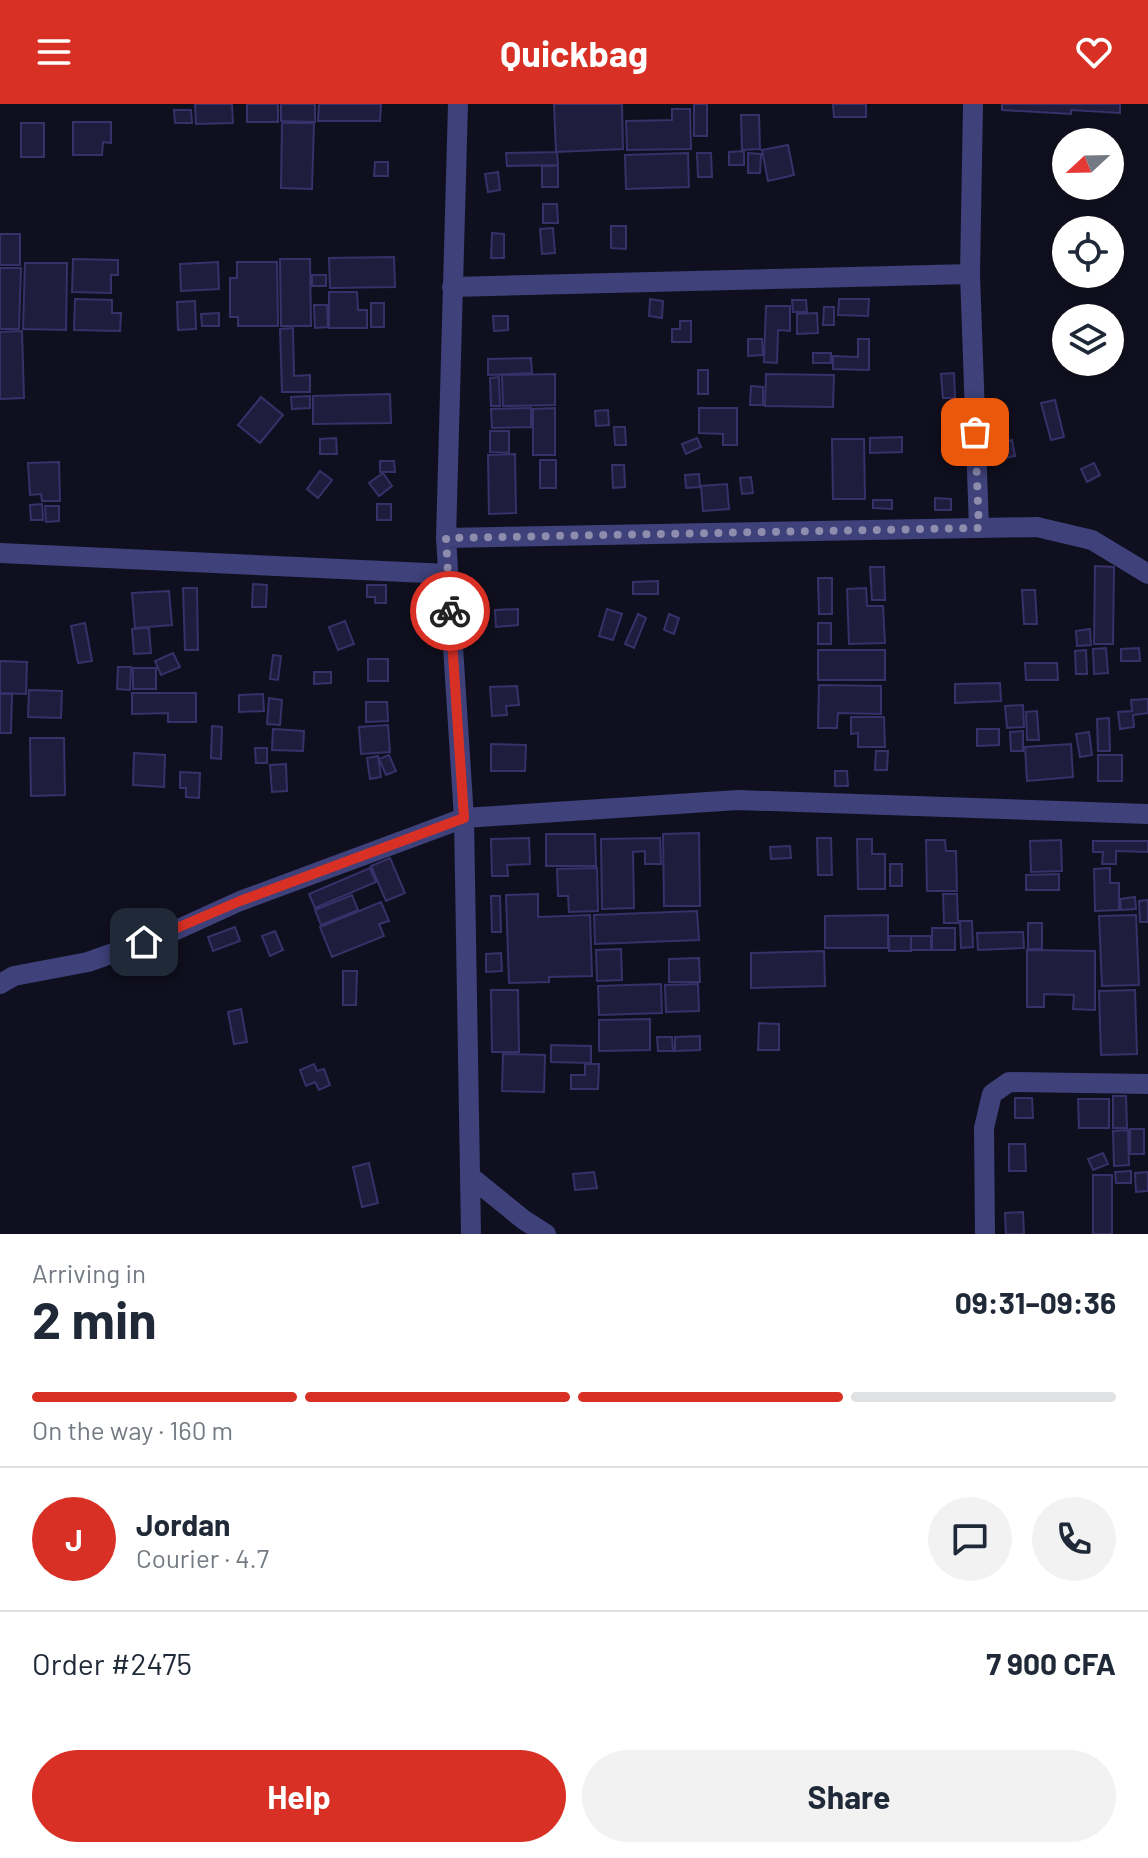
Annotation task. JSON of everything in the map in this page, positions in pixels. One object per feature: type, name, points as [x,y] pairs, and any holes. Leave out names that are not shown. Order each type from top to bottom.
[{"type":"street","points":[[458,104],[446,538],[464,818],[471,1234]]},
{"type":"street","points":[[973,104],[970,274],[979,528]]},
{"type":"street","points":[[452,287],[970,274]]},
{"type":"street","points":[[446,538],[1037,527],[1092,540],[1148,574]]},
{"type":"street","points":[[0,553],[448,574]]},
{"type":"street","points":[[0,984],[14,976],[88,962],[172,932],[240,901],[464,818],[738,800],[1148,814]]},
{"type":"street","points":[[985,1234],[984,1128],[992,1094],[1009,1082],[1148,1084]]},
{"type":"street","points":[[471,1177],[546,1234]]},
{"type":"building","points":[[195,104],[232,104],[233,123],[196,124]]},
{"type":"building","points":[[247,104],[278,104],[278,122],[247,122]]},
{"type":"building","points":[[281,104],[315,104],[315,122],[281,121]]},
{"type":"building","points":[[319,104],[381,104],[380,121],[318,121]]},
{"type":"building","points":[[554,104],[622,104],[623,149],[556,152]]},
{"type":"building","points":[[694,104],[707,104],[707,136],[694,136]]},
{"type":"building","points":[[833,104],[866,104],[866,117],[834,117]]},
{"type":"building","points":[[1002,104],[1120,104],[1120,113],[1002,110]]},
{"type":"building","points":[[672,109],[690,109],[691,149],[627,150],[626,121],[672,120]]},
{"type":"building","points":[[174,110],[191,110],[192,123],[175,123]]},
{"type":"building","points":[[741,115],[759,115],[760,149],[742,150]]},
{"type":"building","points":[[73,122],[111,122],[111,143],[103,142],[102,155],[73,155]]},
{"type":"building","points":[[21,123],[44,123],[44,157],[21,157]]},
{"type":"building","points":[[282,123],[314,123],[312,189],[281,188]]},
{"type":"building","points":[[788,145],[794,175],[768,181],[762,150]]},
{"type":"building","points":[[744,151],[744,165],[729,165],[729,152]]},
{"type":"building","points":[[557,152],[558,165],[507,166],[506,153]]},
{"type":"building","points":[[688,153],[689,187],[626,189],[625,155]]},
{"type":"building","points":[[697,153],[711,153],[712,177],[698,177]]},
{"type":"building","points":[[748,153],[761,154],[760,173],[748,173]]},
{"type":"building","points":[[375,162],[388,162],[388,176],[374,176]]},
{"type":"building","points":[[542,166],[558,166],[558,187],[542,187]]},
{"type":"building","points":[[498,172],[500,190],[488,192],[485,174]]},
{"type":"building","points":[[543,204],[557,204],[558,223],[543,223]]},
{"type":"building","points":[[611,226],[626,226],[626,249],[611,248]]},
{"type":"building","points":[[553,228],[555,253],[542,254],[540,229]]},
{"type":"building","points":[[492,233],[504,234],[504,258],[491,258]]},
{"type":"building","points":[[0,234],[20,234],[20,265],[0,265]]},
{"type":"building","points":[[394,257],[395,287],[330,288],[329,258]]},
{"type":"building","points":[[73,259],[118,260],[118,275],[111,275],[111,293],[72,292]]},
{"type":"building","points":[[280,259],[310,259],[311,326],[281,326]]},
{"type":"building","points":[[218,262],[219,289],[181,291],[180,264]]},
{"type":"building","points":[[237,262],[277,262],[278,326],[238,326],[238,317],[230,317],[230,278],[237,278]]},
{"type":"building","points":[[25,263],[67,263],[66,330],[23,329]]},
{"type":"building","points":[[0,268],[21,268],[19,329],[0,329]]},
{"type":"building","points":[[312,275],[326,275],[326,286],[312,286]]},
{"type":"building","points":[[329,292],[357,292],[358,310],[367,310],[367,328],[329,328]]},
{"type":"building","points":[[75,299],[112,300],[112,313],[121,313],[120,331],[74,330]]},
{"type":"building","points":[[650,299],[663,301],[662,318],[649,316]]},
{"type":"building","points":[[839,299],[869,299],[868,316],[838,315]]},
{"type":"building","points":[[792,300],[806,300],[807,312],[793,312]]},
{"type":"building","points":[[195,301],[196,329],[178,330],[177,302]]},
{"type":"building","points":[[371,303],[384,303],[384,327],[371,327]]},
{"type":"building","points":[[314,305],[327,305],[328,327],[315,328]]},
{"type":"building","points":[[766,306],[790,306],[790,331],[778,330],[777,363],[764,362]]},
{"type":"building","points":[[824,307],[834,307],[834,325],[823,325]]},
{"type":"building","points":[[219,313],[219,326],[202,326],[201,314]]},
{"type":"building","points":[[817,313],[818,333],[797,334],[797,314]]},
{"type":"building","points":[[493,316],[508,316],[508,330],[494,331]]},
{"type":"building","points":[[680,321],[691,321],[691,342],[672,342],[672,329],[680,329]]},
{"type":"building","points":[[293,328],[294,376],[310,375],[310,392],[282,392],[280,329]]},
{"type":"building","points":[[22,331],[24,398],[0,399],[0,332]]},
{"type":"building","points":[[748,339],[762,339],[763,355],[748,356]]},
{"type":"building","points":[[858,339],[869,339],[869,370],[833,369],[833,356],[858,357]]},
{"type":"building","points":[[813,353],[831,353],[831,363],[813,363]]},
{"type":"building","points":[[531,358],[532,373],[488,375],[488,359]]},
{"type":"building","points":[[698,370],[708,370],[708,394],[698,394]]},
{"type":"building","points":[[954,373],[955,398],[943,398],[941,374]]},
{"type":"building","points":[[555,374],[555,405],[503,406],[502,375]]},
{"type":"building","points":[[766,374],[834,375],[833,407],[765,406]]},
{"type":"building","points":[[499,377],[500,406],[491,406],[490,378]]},
{"type":"building","points":[[751,386],[763,387],[763,405],[750,405]]},
{"type":"building","points":[[390,394],[391,423],[313,424],[313,396]]},
{"type":"building","points":[[310,396],[310,408],[292,409],[291,397]]},
{"type":"building","points":[[261,397],[283,415],[260,443],[238,425]]},
{"type":"building","points":[[1055,400],[1064,437],[1051,440],[1041,403]]},
{"type":"building","points":[[531,408],[531,427],[492,428],[491,409]]},
{"type":"building","points":[[555,408],[555,455],[533,455],[533,409]]},
{"type":"building","points":[[699,408],[737,408],[737,445],[723,445],[723,434],[699,433]]},
{"type":"building","points":[[608,410],[609,425],[596,426],[595,411]]},
{"type":"building","points":[[614,427],[625,427],[626,445],[615,445]]},
{"type":"building","points":[[490,431],[509,431],[509,453],[490,452]]},
{"type":"building","points":[[902,437],[902,452],[870,453],[870,438]]},
{"type":"building","points":[[336,438],[337,454],[320,454],[320,439]]},
{"type":"building","points":[[697,438],[701,447],[686,454],[682,444]]},
{"type":"building","points":[[832,439],[864,439],[865,499],[833,499]]},
{"type":"building","points":[[1012,440],[1015,456],[1004,458],[1001,443]]},
{"type":"building","points":[[515,454],[516,513],[489,514],[488,455]]},
{"type":"building","points":[[540,460],[556,460],[556,488],[540,488]]},
{"type":"building","points":[[380,461],[394,461],[395,472],[380,472]]},
{"type":"building","points":[[59,462],[60,501],[42,501],[41,494],[30,495],[28,463]]},
{"type":"building","points":[[1094,463],[1100,475],[1087,482],[1081,469]]},
{"type":"building","points":[[612,465],[624,465],[625,487],[613,488]]},
{"type":"building","points":[[320,471],[332,480],[318,498],[307,489]]},
{"type":"building","points":[[383,473],[392,486],[379,496],[369,483]]},
{"type":"building","points":[[699,474],[700,487],[686,488],[685,475]]},
{"type":"building","points":[[751,477],[753,493],[742,494],[740,478]]},
{"type":"building","points":[[727,484],[729,509],[703,511],[701,486]]},
{"type":"building","points":[[935,498],[951,499],[951,510],[935,510]]},
{"type":"building","points":[[873,500],[892,500],[892,509],[873,508]]},
{"type":"building","points":[[42,504],[43,520],[31,520],[30,505]]},
{"type":"building","points":[[377,504],[391,504],[391,520],[377,520]]},
{"type":"building","points":[[45,506],[59,506],[59,521],[46,522]]},
{"type":"building","points":[[1095,566],[1114,567],[1113,644],[1094,644]]},
{"type":"building","points":[[870,567],[884,567],[885,600],[872,600]]},
{"type":"building","points":[[818,578],[832,578],[832,614],[819,614]]},
{"type":"building","points":[[658,581],[658,594],[633,594],[633,582]]},
{"type":"building","points":[[253,584],[267,585],[266,607],[252,607]]},
{"type":"building","points":[[367,585],[386,585],[386,603],[375,603],[375,597],[367,597]]},
{"type":"building","points":[[183,588],[197,588],[198,650],[185,650]]},
{"type":"building","points":[[866,588],[867,606],[883,606],[885,643],[849,644],[847,589]]},
{"type":"building","points":[[1022,590],[1035,590],[1037,624],[1024,624]]},
{"type":"building","points":[[169,591],[172,625],[135,628],[132,593]]},
{"type":"building","points":[[518,609],[518,625],[496,627],[495,610]]},
{"type":"building","points":[[607,609],[622,614],[613,640],[599,636]]},
{"type":"building","points":[[638,614],[646,618],[634,648],[625,644]]},
{"type":"building","points":[[669,614],[679,618],[674,634],[664,630]]},
{"type":"building","points":[[345,621],[354,644],[338,650],[329,627]]},
{"type":"building","points":[[85,623],[92,661],[78,663],[71,626]]},
{"type":"building","points":[[818,623],[831,623],[831,644],[818,644]]},
{"type":"building","points":[[149,628],[151,653],[134,654],[132,629]]},
{"type":"building","points":[[1090,629],[1091,645],[1077,646],[1076,631]]},
{"type":"building","points":[[1106,648],[1108,673],[1094,674],[1093,649]]},
{"type":"building","points":[[1139,648],[1140,661],[1121,661],[1121,649]]},
{"type":"building","points":[[818,650],[885,650],[885,680],[818,680]]},
{"type":"building","points":[[1086,650],[1087,674],[1076,674],[1075,651]]},
{"type":"building","points":[[173,653],[180,667],[161,675],[155,661]]},
{"type":"building","points":[[273,655],[281,656],[278,680],[270,679]]},
{"type":"building","points":[[368,659],[388,659],[388,681],[368,681]]},
{"type":"building","points":[[0,661],[27,662],[26,694],[0,693]]},
{"type":"building","points":[[1025,663],[1057,663],[1058,680],[1026,680]]},
{"type":"building","points":[[118,667],[131,667],[130,690],[117,689]]},
{"type":"building","points":[[133,668],[156,668],[156,689],[133,689]]},
{"type":"building","points":[[314,672],[331,672],[331,683],[314,684]]},
{"type":"building","points":[[1000,683],[1001,701],[955,703],[955,684]]},
{"type":"building","points":[[819,685],[881,686],[881,714],[838,713],[837,728],[818,728]]},
{"type":"building","points":[[517,686],[519,705],[506,706],[507,715],[492,716],[490,687]]},
{"type":"building","points":[[29,690],[62,691],[61,718],[28,717]]},
{"type":"building","points":[[132,693],[196,693],[196,722],[168,722],[168,713],[132,714]]},
{"type":"building","points":[[0,694],[12,694],[11,733],[0,733]]},
{"type":"building","points":[[263,694],[264,711],[239,712],[239,695]]},
{"type":"building","points":[[269,698],[282,700],[280,725],[267,724]]},
{"type":"building","points":[[1148,699],[1148,713],[1133,715],[1134,727],[1120,729],[1118,712],[1132,711],[1131,700]]},
{"type":"building","points":[[366,702],[387,702],[388,721],[366,722]]},
{"type":"building","points":[[1023,705],[1024,727],[1007,728],[1005,706]]},
{"type":"building","points":[[1037,711],[1039,740],[1027,740],[1026,712]]},
{"type":"building","points":[[851,717],[884,717],[885,747],[858,747],[858,733],[851,734]]},
{"type":"building","points":[[1109,718],[1110,751],[1098,751],[1097,719]]},
{"type":"building","points":[[388,725],[390,752],[361,754],[359,727]]},
{"type":"building","points":[[212,726],[222,727],[221,759],[211,758]]},
{"type":"building","points":[[273,729],[304,731],[303,751],[272,750]]},
{"type":"building","points":[[977,729],[999,729],[999,745],[977,746]]},
{"type":"building","points":[[1023,731],[1023,751],[1011,751],[1010,732]]},
{"type":"building","points":[[1089,732],[1092,755],[1080,757],[1076,734]]},
{"type":"building","points":[[30,738],[64,738],[65,795],[31,796]]},
{"type":"building","points":[[491,744],[526,745],[525,771],[491,771]]},
{"type":"building","points":[[1071,744],[1073,777],[1027,781],[1025,747]]},
{"type":"building","points":[[255,748],[267,748],[267,763],[256,763]]},
{"type":"building","points":[[876,751],[888,751],[887,770],[875,770]]},
{"type":"building","points":[[134,753],[165,755],[164,787],[133,785]]},
{"type":"building","points":[[389,755],[396,771],[386,775],[379,759]]},
{"type":"building","points":[[1098,755],[1122,755],[1122,781],[1098,781]]},
{"type":"building","points":[[378,756],[381,777],[370,779],[367,758]]},
{"type":"building","points":[[286,764],[287,791],[272,792],[270,765]]},
{"type":"building","points":[[835,771],[847,771],[848,786],[835,786]]},
{"type":"building","points":[[180,772],[200,773],[199,798],[186,797],[186,788],[180,788]]},
{"type":"building","points":[[699,833],[700,906],[664,906],[663,834]]},
{"type":"building","points":[[546,834],[595,834],[596,866],[546,866]]},
{"type":"building","points":[[529,838],[530,864],[507,865],[508,876],[492,876],[491,839]]},
{"type":"building","points":[[660,838],[661,864],[645,864],[645,851],[633,852],[634,908],[602,909],[601,839]]},
{"type":"building","points":[[817,838],[831,838],[832,875],[818,875]]},
{"type":"building","points":[[857,839],[872,839],[872,854],[885,854],[885,889],[858,889]]},
{"type":"building","points":[[926,840],[945,840],[946,851],[956,851],[957,891],[927,891]]},
{"type":"building","points":[[1061,840],[1062,871],[1031,872],[1030,841]]},
{"type":"building","points":[[1093,841],[1148,841],[1148,852],[1116,851],[1116,864],[1102,864],[1103,852],[1093,852]]},
{"type":"building","points":[[790,846],[791,858],[771,859],[770,847]]},
{"type":"building","points":[[390,858],[405,893],[386,901],[371,866]]},
{"type":"building","points":[[890,864],[902,864],[902,886],[890,886]]},
{"type":"building","points":[[370,868],[376,882],[315,908],[309,894]]},
{"type":"building","points":[[597,868],[598,911],[569,912],[568,896],[558,896],[557,869]]},
{"type":"building","points":[[1110,868],[1110,883],[1119,883],[1119,910],[1095,911],[1094,869]]},
{"type":"building","points":[[1059,874],[1059,890],[1026,890],[1026,875]]},
{"type":"building","points":[[538,894],[538,917],[590,915],[592,976],[549,977],[549,982],[509,983],[506,895]]},
{"type":"building","points":[[943,894],[957,894],[958,923],[944,923]]},
{"type":"building","points":[[352,895],[358,910],[321,925],[315,910]]},
{"type":"building","points":[[491,896],[500,896],[501,932],[492,932]]},
{"type":"building","points":[[1135,897],[1136,909],[1121,910],[1120,899]]},
{"type":"building","points":[[1148,900],[1148,922],[1140,922],[1139,901]]},
{"type":"building","points":[[381,902],[389,921],[379,924],[384,936],[332,957],[320,927]]},
{"type":"building","points":[[697,911],[699,940],[595,944],[594,915]]},
{"type":"building","points":[[888,915],[888,948],[825,948],[825,916]]},
{"type":"building","points":[[1136,915],[1139,985],[1102,986],[1099,916]]},
{"type":"building","points":[[960,921],[972,921],[973,947],[961,948]]},
{"type":"building","points":[[1028,923],[1042,923],[1042,949],[1028,949]]},
{"type":"building","points":[[235,927],[240,941],[213,951],[208,937]]},
{"type":"building","points":[[932,928],[955,928],[955,950],[932,950]]},
{"type":"building","points":[[275,931],[283,950],[270,956],[262,936]]},
{"type":"building","points":[[1023,932],[1024,948],[978,950],[977,933]]},
{"type":"building","points":[[889,936],[911,936],[911,951],[889,951]]},
{"type":"building","points":[[911,936],[931,936],[931,950],[911,950]]},
{"type":"building","points":[[621,949],[622,980],[597,981],[596,950]]},
{"type":"building","points":[[1027,950],[1095,951],[1095,1010],[1073,1009],[1074,995],[1044,994],[1044,1007],[1027,1007]]},
{"type":"building","points":[[824,951],[825,986],[751,988],[751,953]]},
{"type":"building","points":[[501,953],[502,971],[486,972],[486,954]]},
{"type":"building","points":[[699,958],[700,982],[669,982],[669,959]]},
{"type":"building","points":[[343,971],[357,971],[356,1005],[343,1005]]},
{"type":"building","points":[[661,984],[662,1013],[599,1015],[598,986]]},
{"type":"building","points":[[698,984],[699,1011],[666,1012],[665,985]]},
{"type":"building","points":[[491,990],[518,990],[519,1052],[492,1052]]},
{"type":"building","points":[[1135,990],[1137,1054],[1101,1055],[1099,991]]},
{"type":"building","points":[[241,1009],[247,1042],[234,1044],[228,1012]]},
{"type":"building","points":[[650,1019],[650,1050],[599,1051],[599,1020]]},
{"type":"building","points":[[759,1023],[779,1024],[779,1050],[758,1050]]},
{"type":"building","points":[[700,1036],[700,1050],[675,1051],[675,1037]]},
{"type":"building","points":[[657,1037],[672,1037],[673,1051],[658,1051]]},
{"type":"building","points":[[551,1045],[591,1046],[591,1063],[551,1062]]},
{"type":"building","points":[[503,1054],[545,1055],[544,1092],[502,1091]]},
{"type":"building","points":[[314,1064],[317,1071],[324,1069],[330,1085],[319,1090],[315,1082],[306,1086],[300,1070]]},
{"type":"building","points":[[585,1064],[599,1064],[598,1089],[571,1089],[571,1075],[585,1075]]},
{"type":"building","points":[[1113,1096],[1126,1096],[1127,1128],[1113,1128]]},
{"type":"building","points":[[1015,1098],[1032,1098],[1033,1118],[1015,1118]]},
{"type":"building","points":[[1078,1099],[1109,1099],[1109,1128],[1079,1128]]},
{"type":"building","points":[[1130,1129],[1144,1129],[1144,1154],[1130,1154]]},
{"type":"building","points":[[1128,1130],[1129,1165],[1114,1166],[1113,1131]]},
{"type":"building","points":[[1009,1144],[1025,1144],[1026,1171],[1009,1171]]},
{"type":"building","points":[[1103,1153],[1108,1164],[1093,1170],[1088,1159]]},
{"type":"building","points":[[369,1163],[378,1203],[362,1207],[353,1167]]},
{"type":"building","points":[[1131,1171],[1131,1183],[1116,1183],[1115,1172]]},
{"type":"building","points":[[594,1172],[597,1188],[575,1190],[573,1174]]},
{"type":"building","points":[[1148,1172],[1148,1191],[1136,1192],[1135,1173]]},
{"type":"building","points":[[1093,1175],[1112,1175],[1112,1234],[1093,1234]]},
{"type":"building","points":[[1023,1212],[1024,1234],[1006,1234],[1005,1213]]},
{"type":"way so far","points":[[450,611],[446,538],[979,528],[975,432]]},
{"type":"route","points":[[144,942],[240,901],[464,818],[450,611]]}]
